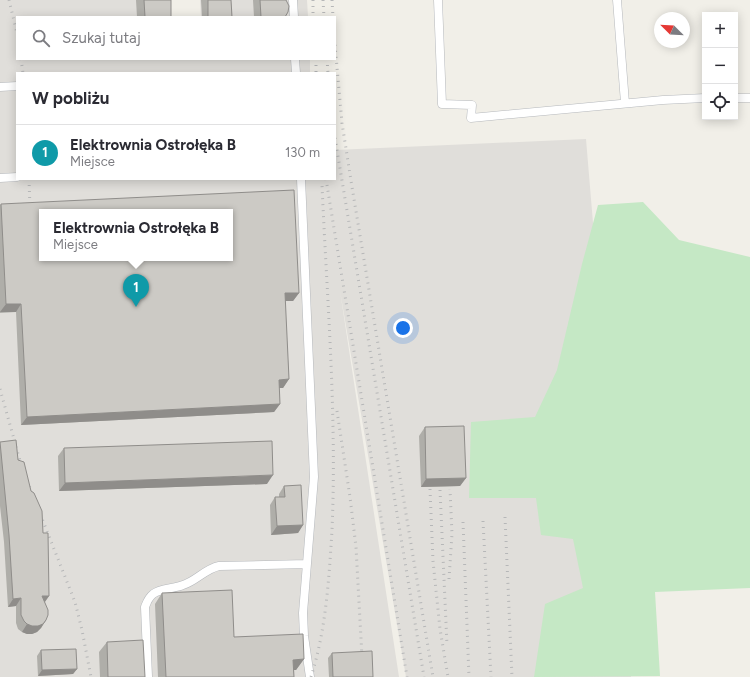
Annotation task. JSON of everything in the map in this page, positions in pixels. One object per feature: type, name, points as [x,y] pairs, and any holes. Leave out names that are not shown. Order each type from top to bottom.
[{"type":"lane","points":[[293,0],[294,16]]},
{"type":"lane","points":[[438,0],[442,104],[472,105],[471,118],[625,103],[702,98]]},
{"type":"lane","points":[[617,0],[625,103]]},
{"type":"lane","points":[[295,60],[296,72]]},
{"type":"lane","points":[[0,87],[16,86]]},
{"type":"lane","points":[[738,98],[750,98]]},
{"type":"lane","points":[[0,178],[16,177]]},
{"type":"lane","points":[[300,180],[314,477],[303,613],[304,636],[310,677]]},
{"type":"lane","points":[[148,677],[145,607],[148,598],[154,593],[192,581],[212,567],[307,564]]},
{"type":"shaded area","points":[[0,0],[168,0],[168,16],[16,16],[16,60],[310,60],[310,72],[16,72],[16,180],[336,180],[336,150],[586,139],[631,677],[406,677],[340,291],[399,677],[0,677]]},
{"type":"shaded area","points":[[200,0],[307,0],[308,16],[201,16]]},
{"type":"green space","points":[[643,202],[679,240],[750,257],[750,588],[655,592],[660,676],[534,677],[545,604],[583,588],[573,539],[541,535],[536,498],[469,498],[471,422],[535,417],[557,370],[582,264],[598,205]]},
{"type":"building","points":[[144,0],[171,0],[171,16],[145,16]]},
{"type":"building","points":[[208,0],[231,0],[232,16],[208,16]]},
{"type":"building","points":[[260,0],[286,0],[289,6],[286,16],[261,16]]},
{"type":"building","points":[[294,190],[299,293],[285,293],[289,379],[279,380],[280,404],[27,417],[21,304],[6,304],[1,204]]},
{"type":"building","points":[[464,426],[466,478],[426,479],[425,427]]},
{"type":"building","points":[[16,440],[18,460],[24,462],[31,491],[34,493],[42,511],[43,533],[48,533],[49,596],[42,596],[48,610],[48,615],[43,624],[38,626],[32,626],[24,621],[21,615],[21,598],[13,599],[9,535],[0,442]]},
{"type":"building","points":[[272,441],[273,475],[65,483],[64,448]]},
{"type":"building","points":[[301,485],[303,525],[277,526],[275,497],[285,497],[284,486]]},
{"type":"building","points":[[232,590],[234,637],[303,634],[304,659],[293,660],[294,677],[166,677],[162,593]]},
{"type":"building","points":[[143,640],[145,677],[108,677],[107,642]]},
{"type":"building","points":[[76,649],[77,669],[42,670],[41,650]]},
{"type":"building","points":[[372,651],[373,677],[333,677],[332,653]]},
{"type":"railway","points":[[9,0],[16,29]]},
{"type":"railway","points":[[313,0],[313,16]]},
{"type":"railway","points":[[323,0],[324,16]]},
{"type":"railway","points":[[332,0],[333,16]]},
{"type":"railway","points":[[336,56],[342,123],[433,677]]},
{"type":"railway","points":[[21,60],[23,72]]},
{"type":"railway","points":[[316,60],[316,72]]},
{"type":"railway","points":[[327,60],[328,72]]},
{"type":"railway","points":[[336,144],[424,677]]},
{"type":"railway","points":[[29,180],[30,209]]},
{"type":"railway","points":[[326,180],[407,677]]},
{"type":"railway","points":[[311,677],[320,641],[326,604],[330,567],[333,487],[331,358],[322,185]]},
{"type":"railway","points":[[0,389],[22,468],[75,602],[91,677]]},
{"type":"railway","points":[[337,411],[356,547],[362,657]]},
{"type":"railway","points":[[430,489],[433,561],[440,629],[448,677]]},
{"type":"railway","points":[[449,579],[452,534],[450,489]]},
{"type":"railway","points":[[440,490],[447,645]]},
{"type":"railway","points":[[505,517],[512,677]]},
{"type":"railway","points":[[483,521],[491,677]]},
{"type":"railway","points":[[463,522],[469,677]]},
{"type":"place","name":"Elektrownia Ostrołęka B","points":[[136,307]]}]
